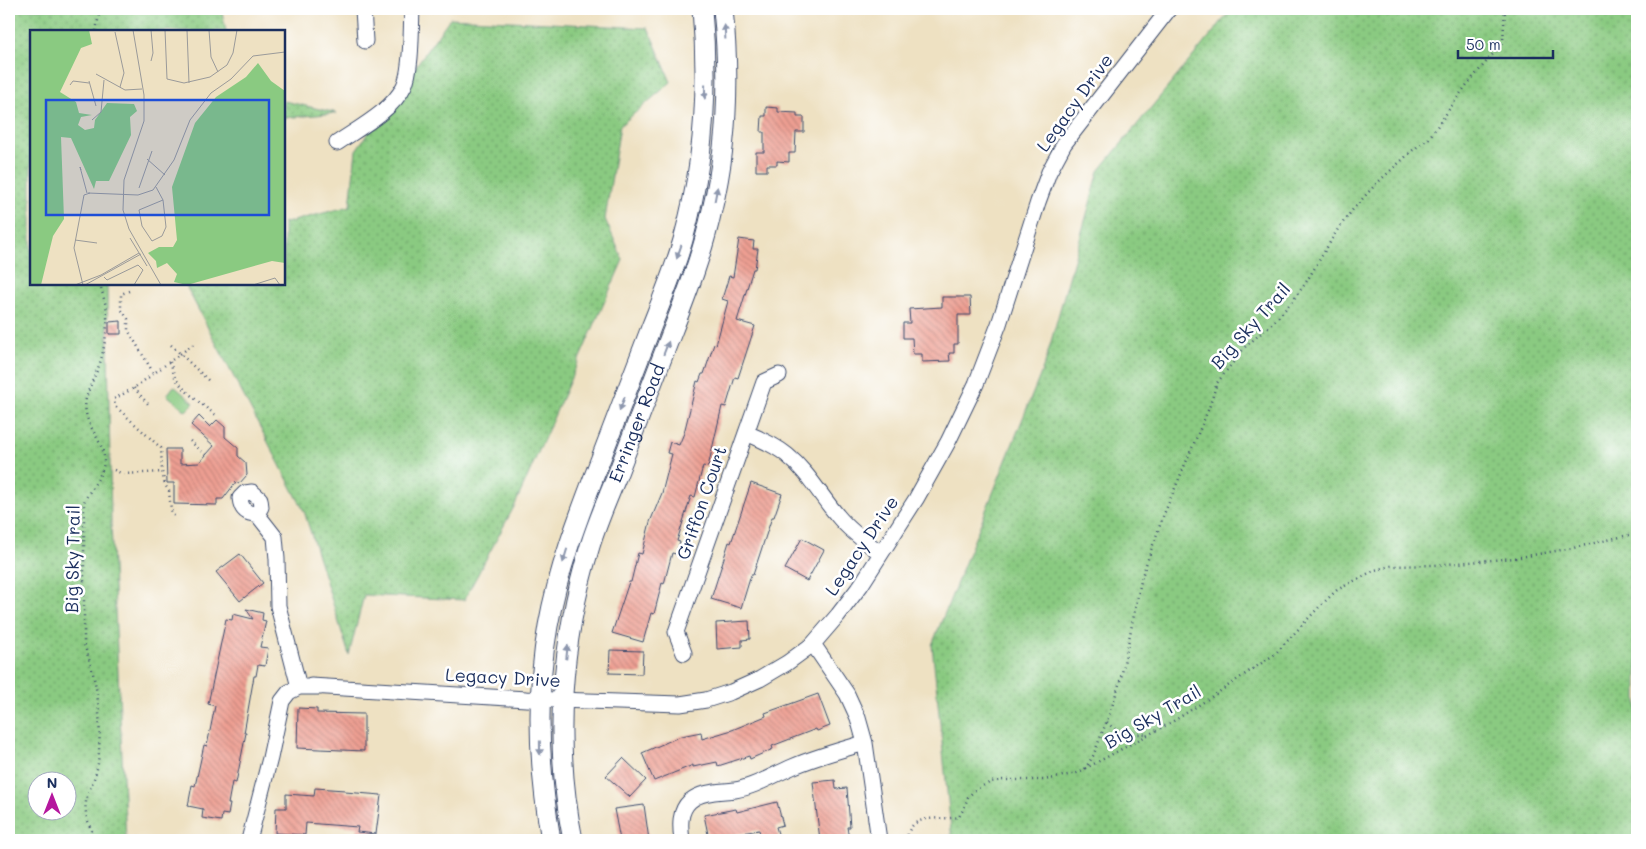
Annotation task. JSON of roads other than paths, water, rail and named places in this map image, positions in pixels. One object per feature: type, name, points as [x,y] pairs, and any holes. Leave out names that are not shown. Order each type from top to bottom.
[{"type":"main road","name":"Erringer Road","points":[[551,840],[544,802],[540,762],[542,672],[548,627],[563,560],[683,240],[695,187],[705,97],[705,38],[702,9]]},
{"type":"main road","name":"Erringer Road","points":[[573,840],[567,811],[561,754],[562,700],[567,645],[577,594],[590,545],[697,266],[712,211],[723,155],[727,91],[726,34],[723,9]]},
{"type":"street","points":[[363,9],[365,41]]},
{"type":"street","points":[[337,143],[392,104],[405,85],[409,65],[412,9]]},
{"type":"street","name":"Legacy Drive","points":[[310,686],[541,699],[680,704],[706,700],[731,692],[760,679],[787,663],[813,644],[849,600],[881,553],[916,498],[943,450],[976,384],[999,324],[1038,202],[1049,172],[1064,144],[1169,9]]},
{"type":"street","name":"Griffon Court","points":[[684,653],[676,632],[764,382],[779,375]]},
{"type":"street","points":[[746,433],[768,442],[787,455],[803,470],[837,516],[862,540],[881,553]]},
{"type":"street","points":[[249,840],[282,701],[289,692],[310,686],[278,606],[275,537],[258,514]]},
{"type":"street","points":[[813,644],[847,694],[858,718],[865,743],[879,840]]},
{"type":"street","points":[[682,840],[680,830],[682,811],[690,801],[702,794],[737,790],[819,757],[865,743]]}]
